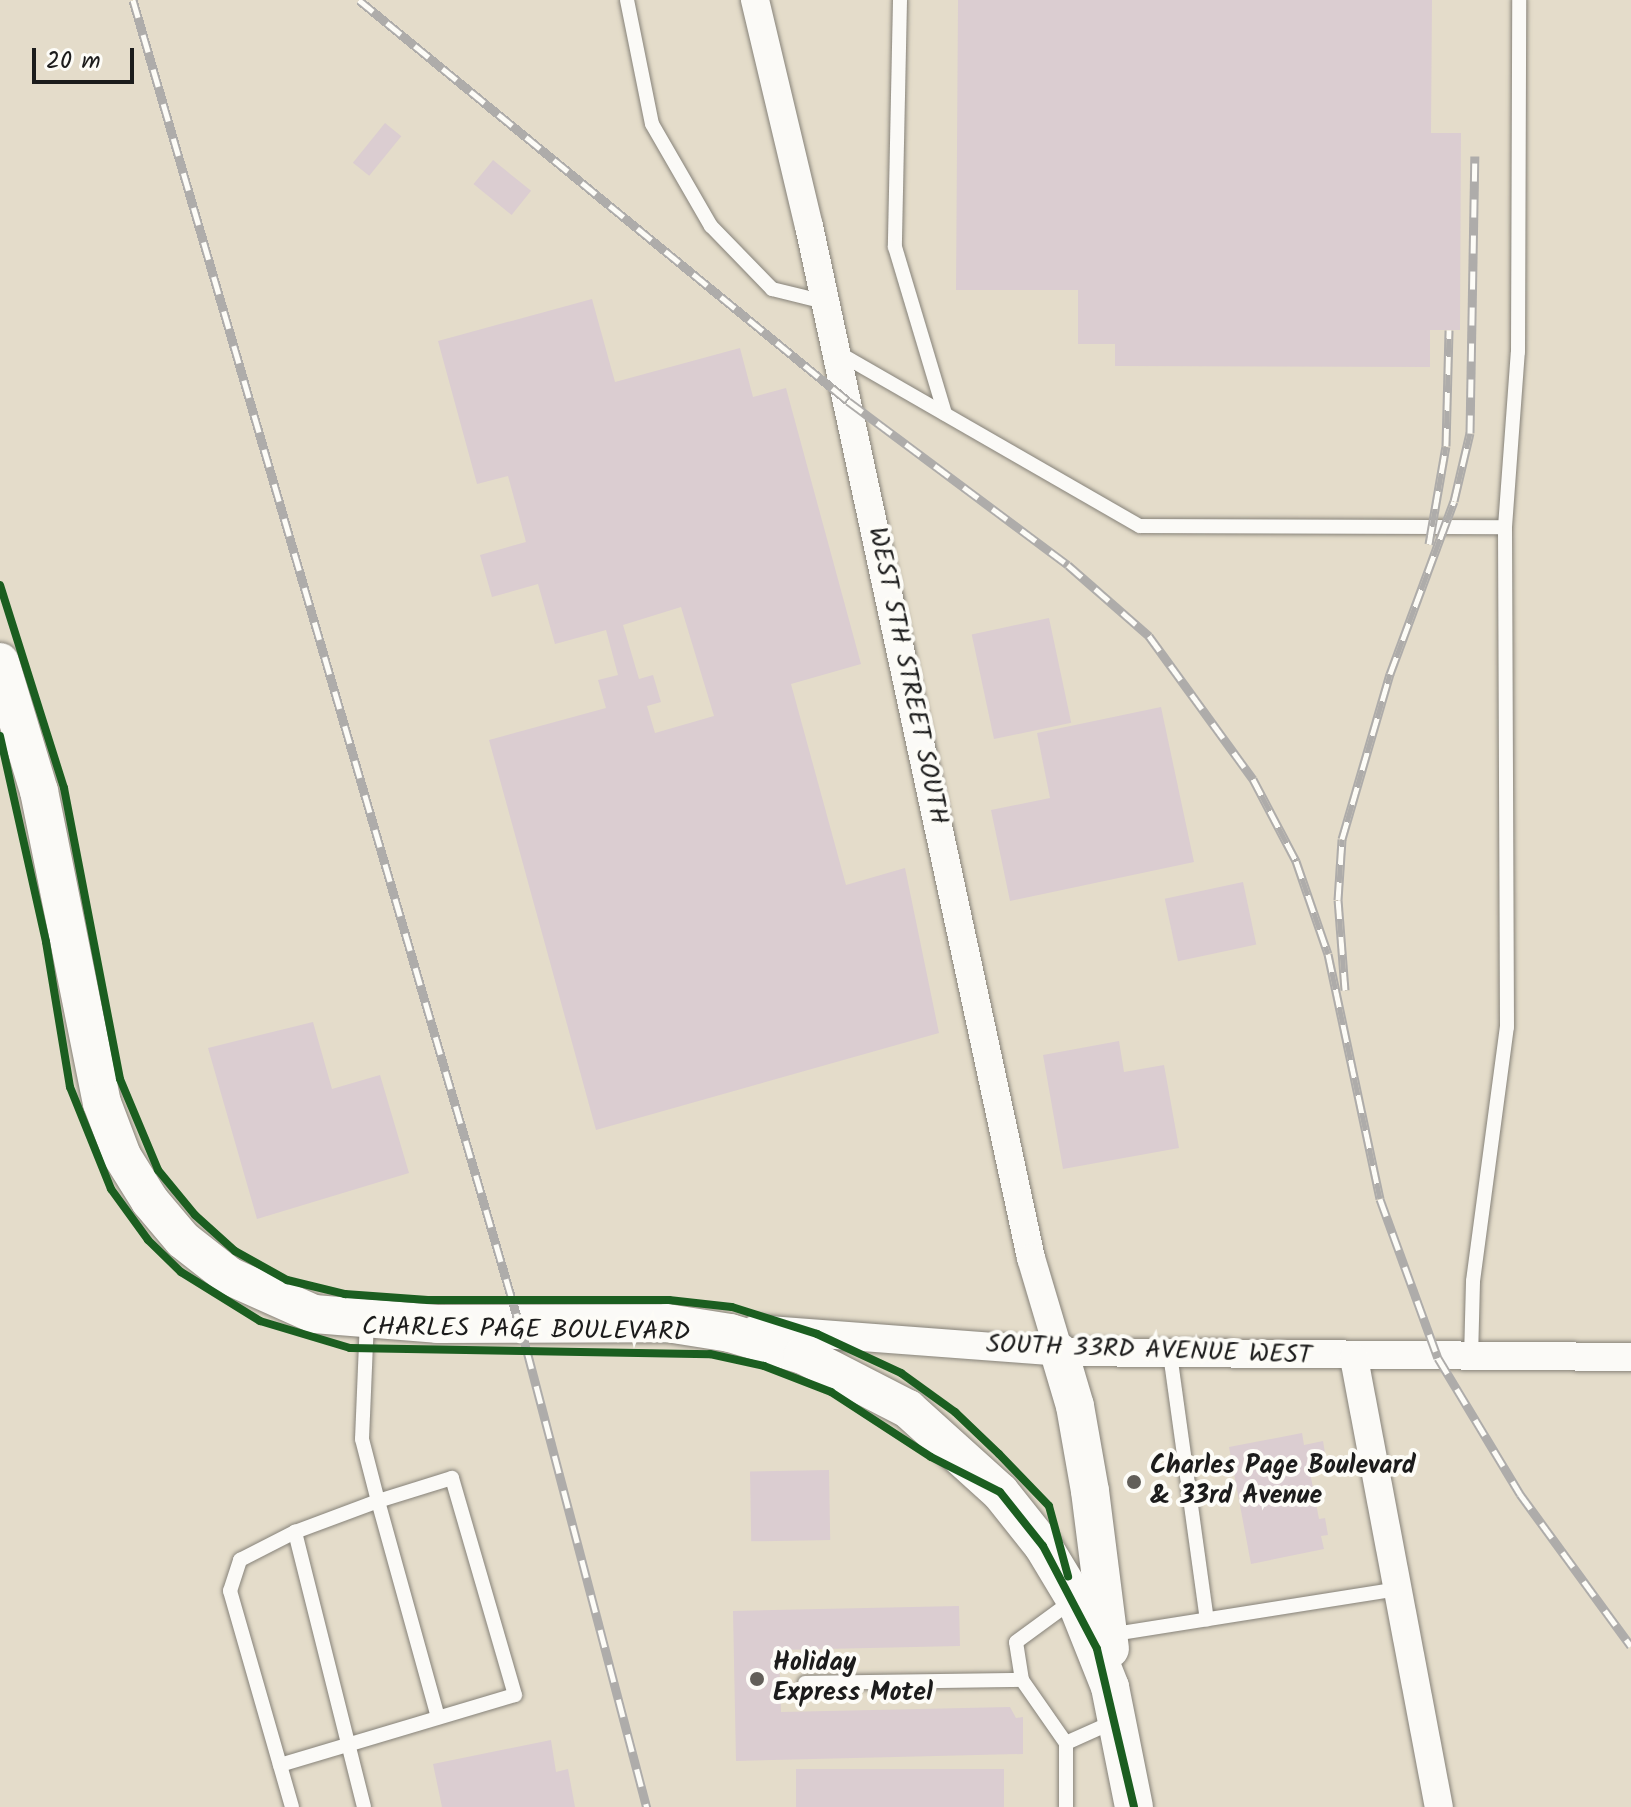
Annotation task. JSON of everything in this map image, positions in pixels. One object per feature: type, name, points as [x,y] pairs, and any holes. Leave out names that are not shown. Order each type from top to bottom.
[{"type":"main road","points":[[0,662],[39,791],[102,1103],[122,1156],[175,1230],[229,1276],[314,1314],[367,1322],[667,1323],[730,1333],[803,1355],[908,1409],[1000,1492],[1043,1546],[1075,1599],[1097,1649],[1119,1730],[1134,1807]]},
{"type":"main road","points":[[1059,1352],[1075,1406],[1090,1491],[1119,1730]]},
{"type":"street","name":"WEST 5TH STREET SOUTH","points":[[755,0],[837,352],[1031,1258],[1059,1352]]},
{"type":"street","name":"SOUTH 33RD AVENUE WEST","points":[[667,1323],[1059,1352],[1354,1358],[1631,1357]]},
{"type":"street","points":[[1354,1358],[1439,1807]]},
{"type":"lane","points":[[627,0],[652,124],[711,226],[772,289],[825,302]]},
{"type":"lane","points":[[900,0],[895,247],[945,414]]},
{"type":"lane","points":[[1471,1358],[1473,1281],[1507,1027],[1505,527],[1518,352],[1519,0]]},
{"type":"lane","points":[[837,352],[1140,526],[1505,527]]},
{"type":"lane","points":[[367,1322],[362,1439],[438,1717]]},
{"type":"lane","points":[[1170,1354],[1207,1619]]},
{"type":"lane","points":[[280,1765],[515,1695],[452,1478],[295,1532],[240,1560],[230,1591],[292,1807]]},
{"type":"lane","points":[[295,1532],[364,1807]]},
{"type":"lane","points":[[1108,1636],[1398,1589]]},
{"type":"lane","points":[[1066,1807],[1066,1743],[1022,1680],[1016,1642],[1075,1599]]},
{"type":"lane","points":[[805,1683],[1022,1680]]},
{"type":"lane","points":[[1066,1743],[1119,1730]]},
{"type":"building","points":[[958,0],[1432,0],[1431,133],[1461,133],[1460,330],[1430,330],[1430,367],[1115,366],[1115,344],[1078,344],[1078,290],[956,290]]},
{"type":"building","points":[[385,123],[401,136],[369,176],[353,163]]},
{"type":"building","points":[[493,160],[531,191],[512,215],[473,184]]},
{"type":"building","points":[[592,299],[615,382],[740,348],[753,397],[786,388],[861,664],[791,684],[846,885],[905,868],[939,1033],[596,1130],[489,740],[606,708],[598,680],[618,675],[606,630],[555,644],[538,584],[492,597],[480,555],[526,542],[508,476],[477,484],[438,341]],"holes":[[[681,607],[714,716],[655,733],[647,706],[661,702],[653,675],[639,679],[623,625]]]},
{"type":"building","points":[[1049,618],[1071,723],[994,739],[972,634]]},
{"type":"building","points":[[1161,707],[1194,862],[1010,901],[991,810],[1050,798],[1037,733]]},
{"type":"building","points":[[1243,882],[1256,945],[1178,961],[1165,899]]},
{"type":"building","points":[[313,1022],[332,1089],[380,1075],[409,1173],[257,1219],[208,1048]]},
{"type":"building","points":[[1119,1041],[1124,1072],[1164,1065],[1179,1148],[1063,1169],[1043,1055]]},
{"type":"building","points":[[1302,1433],[1304,1445],[1323,1441],[1326,1459],[1308,1462],[1319,1519],[1325,1518],[1328,1535],[1321,1536],[1324,1549],[1251,1564],[1229,1447]]},
{"type":"building","points":[[829,1470],[830,1540],[751,1541],[750,1471]]},
{"type":"building","name":"Holiday Express Motel","points":[[959,1606],[960,1646],[779,1650],[781,1712],[1010,1707],[1016,1718],[1023,1717],[1023,1754],[736,1761],[733,1611]]},
{"type":"building","points":[[551,1740],[556,1772],[568,1769],[575,1807],[442,1807],[433,1764]]},
{"type":"building","points":[[796,1769],[1004,1769],[1004,1807],[796,1807]]},
{"type":"railway","points":[[133,0],[527,1351],[647,1807]]},
{"type":"railway","points":[[359,0],[848,401],[1068,565],[1149,636],[1253,779],[1296,861],[1328,954],[1380,1199],[1438,1358],[1520,1494],[1631,1646]]},
{"type":"railway","points":[[1345,990],[1338,900],[1342,839],[1390,674],[1454,501],[1470,433],[1475,156]]},
{"type":"railway","points":[[1429,544],[1446,446],[1449,330]]},
{"type":"cycle path","name":"CHARLES PAGE BOULEVARD","points":[[0,585],[64,788],[120,1079],[158,1170],[195,1215],[235,1251],[287,1280],[345,1294],[428,1300],[669,1300],[732,1307],[817,1334],[901,1373],[955,1412],[999,1454],[1049,1506],[1068,1576]]},
{"type":"cycle path","name":"CHARLES PAGE BOULEVARD","points":[[0,736],[46,942],[70,1087],[111,1189],[148,1240],[181,1272],[260,1321],[350,1348],[710,1354],[764,1366],[831,1392],[931,1457],[1000,1492],[1043,1546],[1097,1649],[1134,1807]]},
{"type":"place","name":"Charles Page Boulevard & 33rd Avenue","points":[[1134,1482]]},
{"type":"place","name":"Holiday Express Motel","points":[[757,1679]]}]
